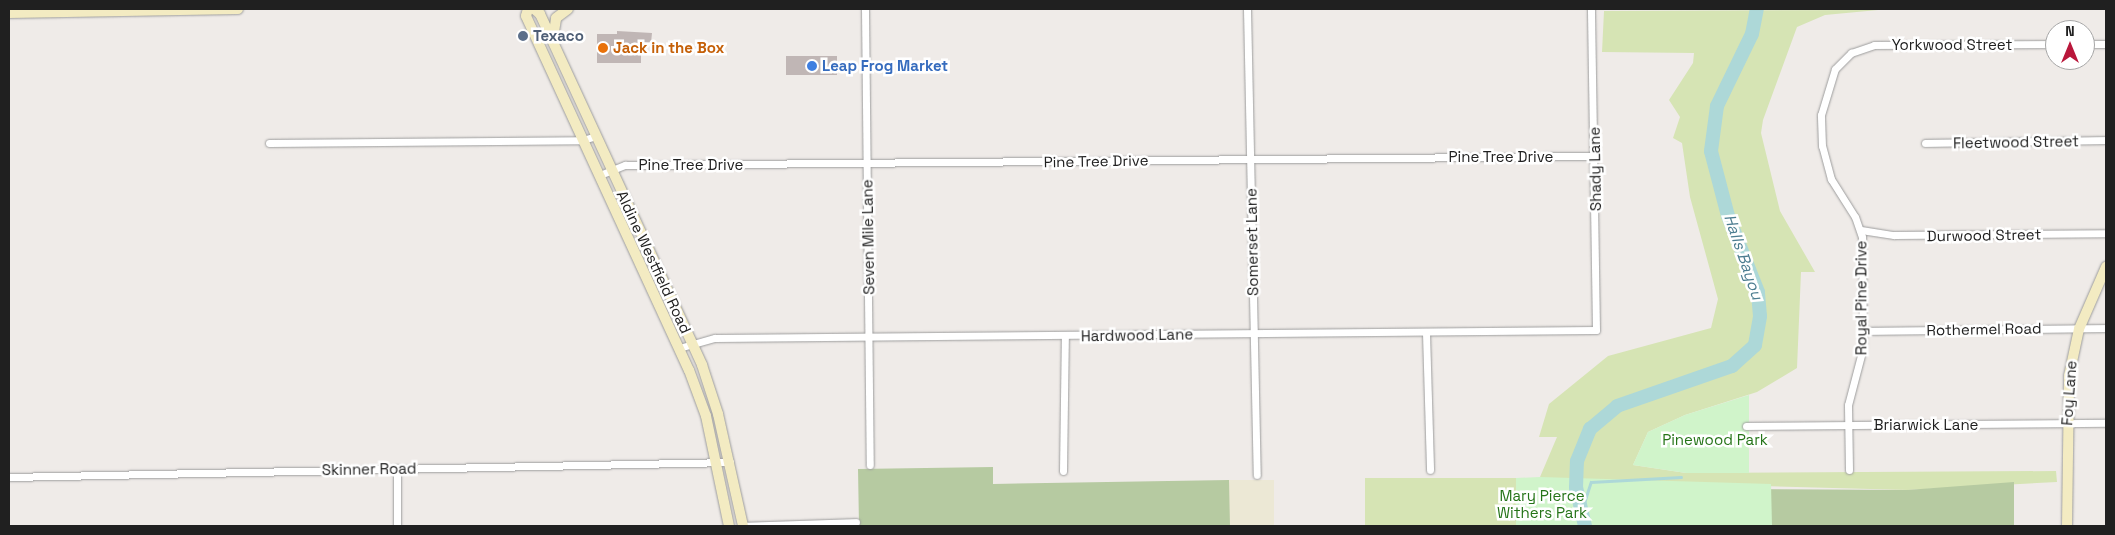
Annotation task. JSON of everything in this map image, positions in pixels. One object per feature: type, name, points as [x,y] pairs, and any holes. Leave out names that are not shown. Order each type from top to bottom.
[{"type":"main road","points":[[9,13],[238,9]]},
{"type":"main road","name":"Aldine Westfield Road","points":[[528,9],[526,16],[679,348],[706,416],[729,526]]},
{"type":"main road","name":"Aldine Westfield Road","points":[[534,9],[553,44],[692,344],[718,414],[743,526]]},
{"type":"main road","points":[[553,44],[552,25],[568,9]]},
{"type":"main road","name":"Foy Lane","points":[[2067,526],[2066,424],[2069,376],[2079,328],[2106,267]]},
{"type":"main road","points":[[724,501],[738,498]]},
{"type":"street","name":"Seven Mile Lane","points":[[865,9],[870,465]]},
{"type":"street","name":"Somerset Lane","points":[[1247,9],[1257,475]]},
{"type":"street","name":"Shady Lane","points":[[1591,9],[1595,156],[1596,330]]},
{"type":"street","name":"Yorkwood Street","points":[[1851,53],[1874,45],[2045,44]]},
{"type":"street","name":"Royal Pine Drive","points":[[1849,470],[1848,425],[1851,392],[1861,363],[1863,330],[1861,230],[1831,179],[1821,130],[1828,84],[1835,69],[1851,53]]},
{"type":"street","points":[[269,143],[583,140],[596,136]]},
{"type":"street","name":"Fleetwood Street","points":[[1925,143],[2106,140]]},
{"type":"street","name":"Pine Tree Drive","points":[[600,175],[625,165],[1595,156]]},
{"type":"street","name":"Durwood Street","points":[[1861,230],[1894,235],[2106,233]]},
{"type":"street","name":"Rothermel Road","points":[[1863,330],[2106,328]]},
{"type":"street","name":"Hardwood Lane","points":[[679,348],[715,338],[1596,330]]},
{"type":"street","points":[[1426,333],[1430,470]]},
{"type":"street","points":[[1063,471],[1065,336]]},
{"type":"street","name":"Briarwick Lane","points":[[1746,426],[2106,423]]},
{"type":"street","name":"Skinner Road","points":[[9,476],[730,462]]},
{"type":"street","points":[[397,468],[398,526]]},
{"type":"street","points":[[743,526],[856,522]]},
{"type":"shaded area","points":[[1229,480],[1274,480],[1274,526],[1229,526]]},
{"type":"green space","points":[[1878,10],[1825,15],[1797,27],[1763,120],[1761,133],[1780,211],[1815,272],[1801,272],[1797,368],[1757,392],[1685,415],[1648,432],[1633,465],[1686,473],[2056,471],[2057,482],[1907,490],[1544,480],[1540,477],[1557,437],[1539,437],[1549,404],[1608,356],[1711,328],[1718,299],[1690,197],[1682,143],[1673,138],[1680,117],[1669,100],[1693,63],[1694,53],[1602,52],[1604,11]]},
{"type":"green space","name":"Pinewood Park","points":[[1749,395],[1749,473],[1686,473],[1633,465],[1648,432],[1685,415]]},
{"type":"green space","points":[[993,467],[993,484],[1229,480],[1230,526],[859,526],[858,469]]},
{"type":"green space","name":"Mary Pierce Withers Park","points":[[1540,477],[1771,484],[1772,526],[1516,526],[1516,478]]},
{"type":"green space","points":[[1365,478],[1516,478],[1516,526],[1365,526]]},
{"type":"green space","points":[[2014,482],[2014,526],[1630,526],[1733,489],[1907,490]]},
{"type":"building","points":[[617,31],[652,33],[651,43],[641,42],[641,63],[597,63],[597,34],[617,34]]},
{"type":"building","name":"Leap Frog Market","points":[[786,56],[837,56],[837,75],[786,75]]},
{"type":"waterway","name":"Halls Bayou","points":[[1585,526],[1576,488],[1577,461],[1590,429],[1617,406],[1732,366],[1755,345],[1760,316],[1758,292],[1728,216],[1711,151],[1717,106],[1752,34],[1757,9]]},
{"type":"waterway","points":[[1582,509],[1591,482],[1681,477]]},
{"type":"place","name":"Texaco","points":[[523,36]]},
{"type":"place","name":"Jack in the Box","points":[[603,48]]},
{"type":"place","name":"Leap Frog Market","points":[[812,66]]}]
